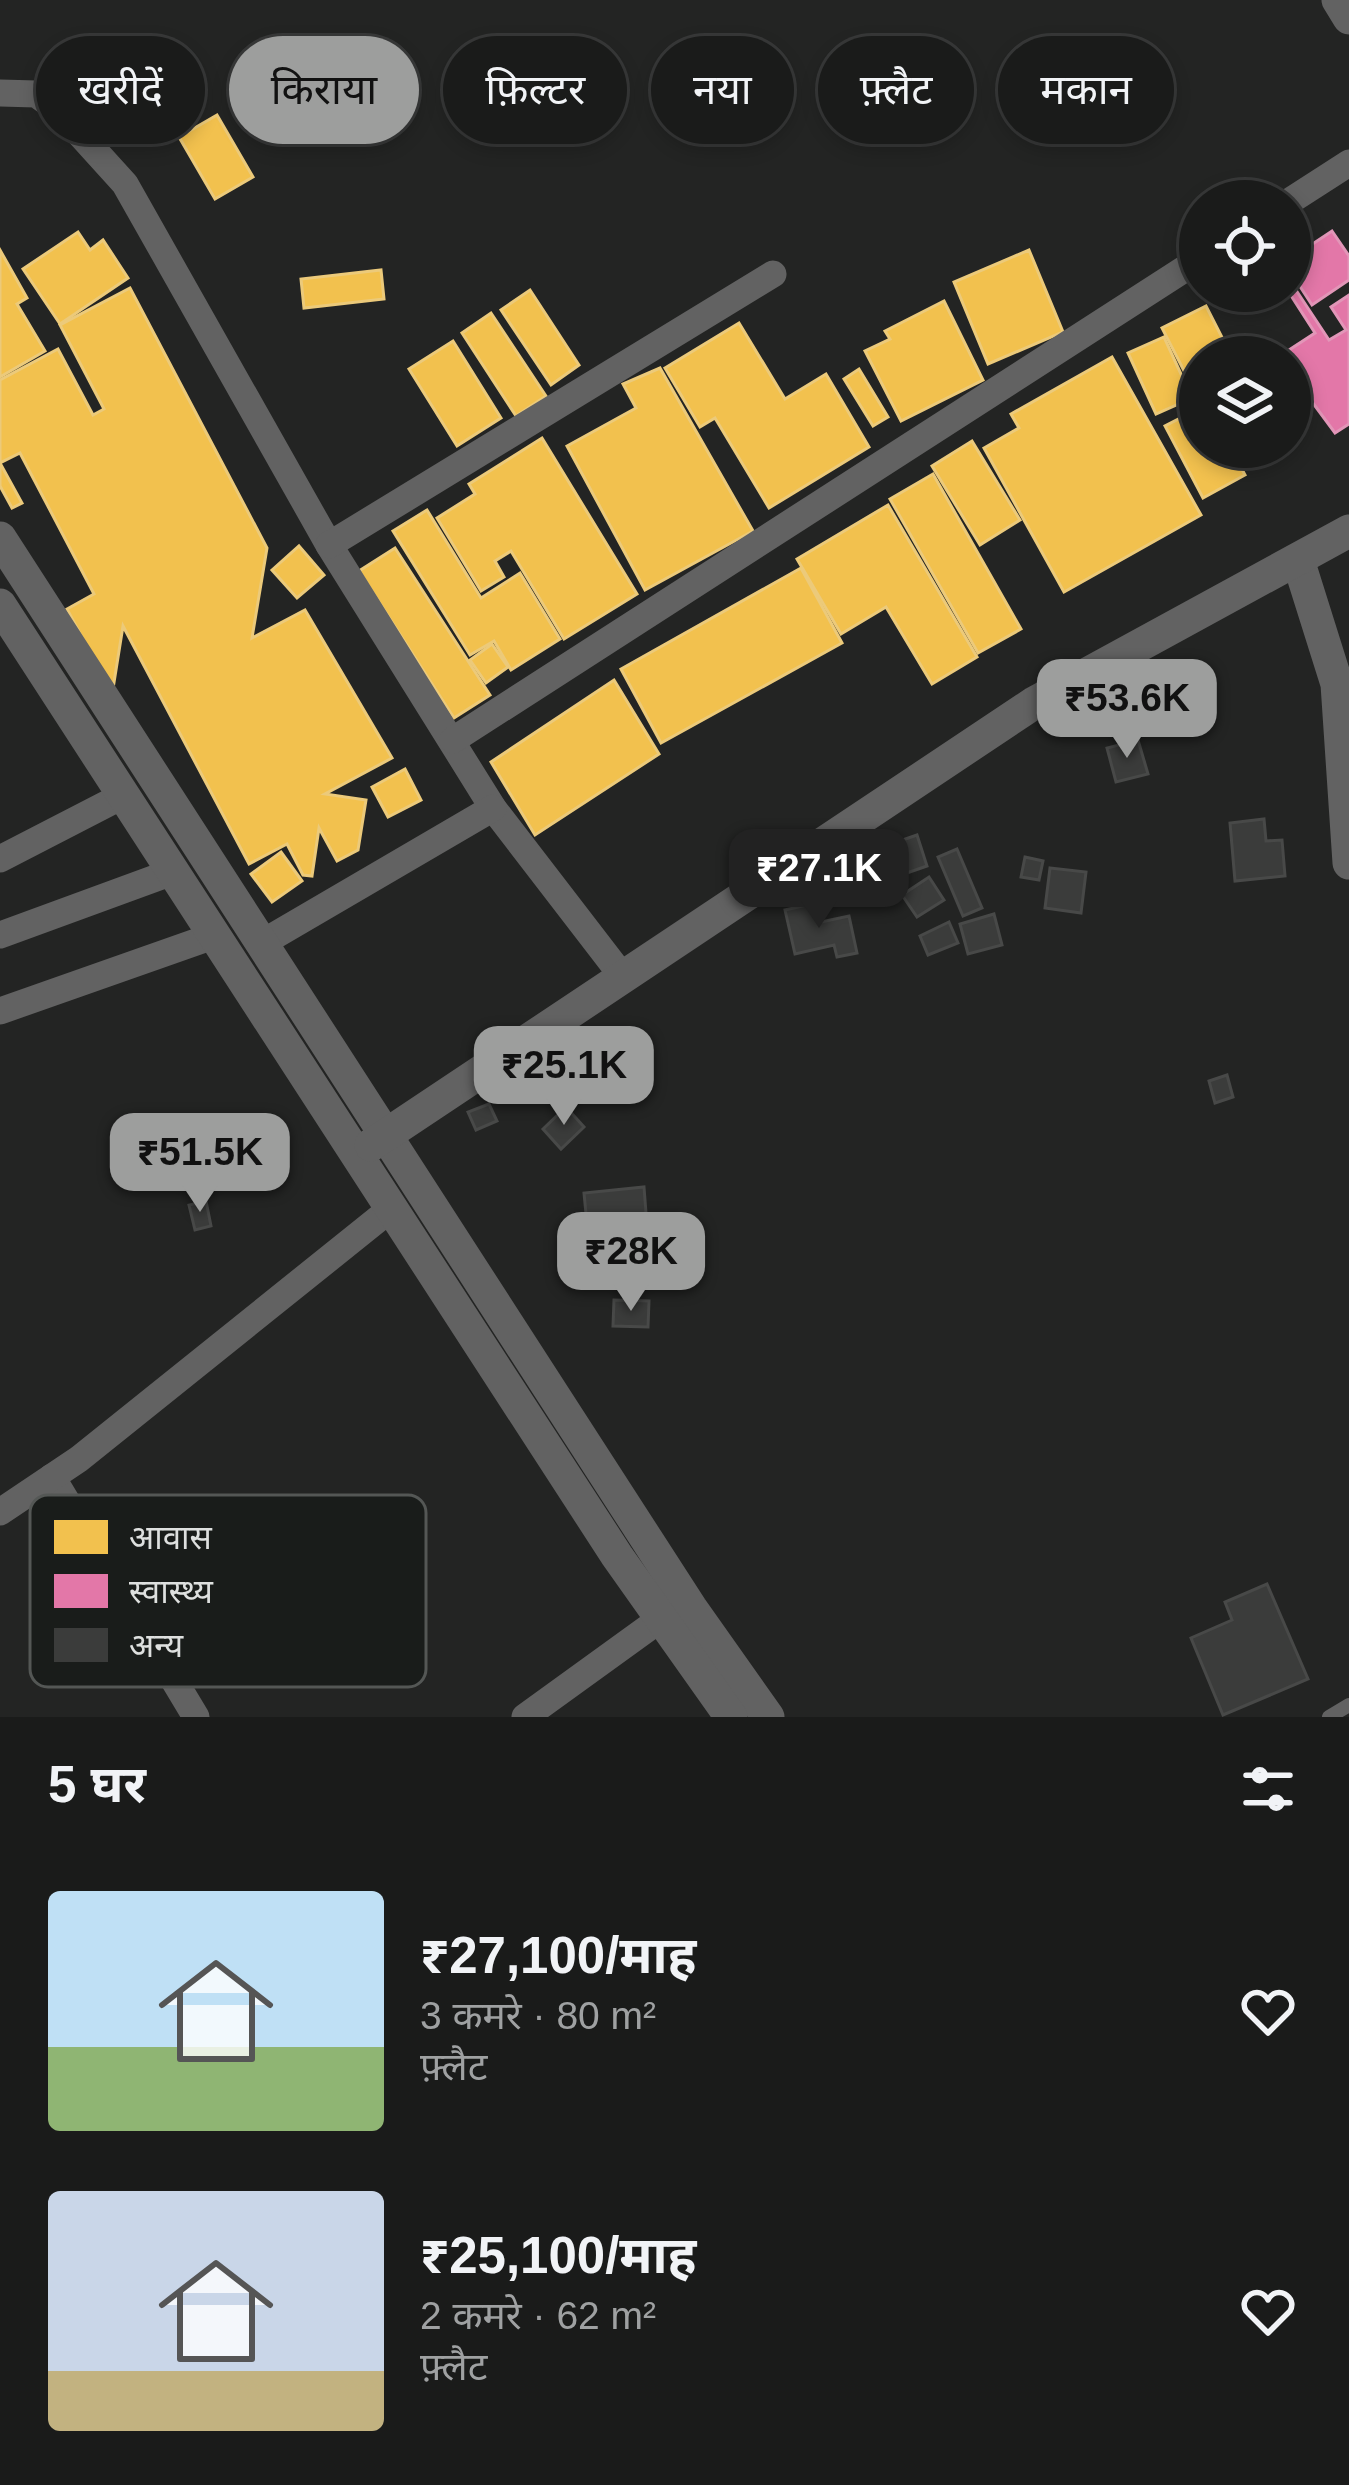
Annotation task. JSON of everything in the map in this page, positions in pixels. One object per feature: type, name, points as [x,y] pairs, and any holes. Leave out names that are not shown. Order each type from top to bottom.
[{"type":"street","points":[[1338,0],[1349,18]]},
{"type":"street","points":[[0,93],[36,94],[57,109],[125,184],[329,545],[493,808],[623,977]]},
{"type":"street","points":[[1311,188],[1349,164]]},
{"type":"street","points":[[454,740],[1179,273]]},
{"type":"street","points":[[329,545],[773,274]]},
{"type":"street","points":[[359,1154],[1034,703],[1349,531]]},
{"type":"street","points":[[0,538],[387,1133],[674,1609],[731,1717]]},
{"type":"street","points":[[1298,560],[1337,684],[1349,863]]},
{"type":"street","points":[[0,605],[393,1207],[674,1609],[768,1717]]},
{"type":"street","points":[[0,859],[124,795]]},
{"type":"street","points":[[262,943],[493,808]]},
{"type":"street","points":[[0,935],[175,871]]},
{"type":"street","points":[[0,1011],[216,935]]},
{"type":"street","points":[[0,1512],[52,1477],[393,1207]]},
{"type":"street","points":[[52,1477],[63,1495]]},
{"type":"street","points":[[525,1717],[674,1609]]},
{"type":"street","points":[[178,1687],[196,1717]]},
{"type":"lane","points":[[1329,1717],[1349,1705]]},
{"type":"building: आवास","points":[[217,115],[229,144],[234,144],[253,177],[215,199],[183,144],[205,144],[205,122]]},
{"type":"building: आवास","points":[[78,232],[90,250],[103,240],[128,278],[60,324],[23,269]]},
{"type":"building: आवास","points":[[0,250],[27,298],[17,304],[45,351],[0,377]]},
{"type":"building: आवास","points":[[1029,250],[1063,332],[988,364],[954,282]]},
{"type":"building: आवास","points":[[381,270],[384,299],[304,308],[301,279]]},
{"type":"building: आवास","points":[[130,288],[267,548],[252,638],[305,610],[392,758],[325,794],[366,800],[358,850],[337,861],[319,828],[312,876],[303,875],[287,844],[249,864],[123,626],[112,695],[67,609],[94,594],[20,453],[0,463],[0,380],[58,349],[93,415],[104,409],[60,325]]},
{"type":"building: आवास","points":[[530,290],[579,365],[551,385],[501,310]]},
{"type":"building: आवास","points":[[944,301],[983,380],[901,421],[865,351],[890,339],[885,331]]},
{"type":"building: आवास","points":[[1194,312],[1209,312],[1221,336],[1179,336],[1179,361],[1162,328]]},
{"type":"building: आवास","points":[[491,313],[546,396],[516,416],[462,333]]},
{"type":"building: आवास","points":[[739,323],[785,399],[826,374],[869,447],[769,508],[715,418],[700,427],[665,368]]},
{"type":"building: आवास","points":[[1164,337],[1179,370],[1179,404],[1156,414],[1128,353]]},
{"type":"building: आवास","points":[[453,341],[501,418],[457,446],[409,369]]},
{"type":"building: आवास","points":[[1112,357],[1201,515],[1064,592],[984,448],[1019,428],[1011,414]]},
{"type":"building: आवास","points":[[660,368],[753,531],[645,590],[567,446],[636,408],[623,384]]},
{"type":"building: आवास","points":[[859,369],[888,417],[873,426],[844,379]]},
{"type":"building: आवास","points":[[1179,419],[1179,453],[1165,426]]},
{"type":"building: आवास","points":[[542,438],[637,594],[564,639],[511,551],[495,561],[504,577],[481,591],[437,518],[475,494],[469,484]]},
{"type":"building: आवास","points":[[972,441],[1020,520],[980,545],[932,466]]},
{"type":"building: आवास","points":[[0,463],[22,503],[12,508],[0,486]]},
{"type":"building: आवास","points":[[1187,468],[1241,468],[1245,475],[1203,498]]},
{"type":"building: आवास","points":[[933,474],[1021,629],[978,653],[890,499]]},
{"type":"building: आवास","points":[[888,505],[977,657],[932,684],[886,607],[841,634],[797,559]]},
{"type":"building: आवास","points":[[427,510],[481,598],[520,573],[560,639],[511,670],[494,641],[470,655],[393,531]]},
{"type":"building: आवास","points":[[299,546],[324,575],[297,598],[272,570]]},
{"type":"building: आवास","points":[[395,548],[490,695],[454,718],[359,571]]},
{"type":"building: आवास","points":[[801,568],[842,643],[661,743],[621,669]]},
{"type":"building: आवास","points":[[492,644],[508,667],[486,683],[470,660]]},
{"type":"building: आवास","points":[[614,680],[659,754],[535,835],[491,762]]},
{"type":"building: आवास","points":[[405,769],[421,800],[388,817],[372,787]]},
{"type":"building: आवास","points":[[281,852],[302,881],[272,902],[251,874]]},
{"type":"building: स्वास्थ्य","points":[[1332,231],[1349,256],[1349,280],[1312,305],[1311,303],[1311,245]]},
{"type":"building: स्वास्थ्य","points":[[1349,295],[1349,424],[1335,433],[1311,400],[1310,336],[1315,333],[1302,312],[1310,312],[1329,340],[1346,330],[1331,307]]},
{"type":"building: अन्य","points":[[1138,740],[1148,774],[1116,782],[1107,748]]},
{"type":"building: अन्य","points":[[1264,819],[1266,841],[1282,840],[1285,876],[1235,881],[1230,823]]},
{"type":"building: अन्य","points":[[917,835],[927,866],[901,875],[891,844]]},
{"type":"building: अन्य","points":[[957,849],[982,908],[963,916],[938,857]]},
{"type":"building: अन्य","points":[[1025,857],[1043,861],[1039,880],[1021,877]]},
{"type":"building: अन्य","points":[[1050,868],[1086,872],[1081,913],[1045,908]]},
{"type":"building: अन्य","points":[[929,877],[944,900],[917,917],[902,895]]},
{"type":"building: अन्य","points":[[816,903],[821,922],[849,916],[857,953],[837,957],[834,945],[795,954],[785,910]]},
{"type":"building: अन्य","points":[[994,914],[1002,945],[968,954],[960,924]]},
{"type":"building: अन्य","points":[[949,922],[958,943],[928,955],[920,936]]},
{"type":"building: अन्य","points":[[562,1061],[569,1086],[531,1096],[525,1071]]},
{"type":"building: अन्य","points":[[1227,1075],[1233,1097],[1215,1103],[1209,1081]]},
{"type":"building: अन्य","points":[[489,1104],[497,1121],[476,1130],[468,1112]]},
{"type":"building: अन्य","points":[[566,1107],[584,1127],[561,1149],[543,1129]]},
{"type":"building: अन्य","points":[[165,1134],[178,1152],[158,1168],[143,1150]]},
{"type":"building: अन्य","points":[[184,1159],[191,1181],[165,1189],[158,1168]]},
{"type":"building: अन्य","points":[[644,1187],[646,1213],[587,1224],[584,1193]]},
{"type":"building: अन्य","points":[[206,1201],[211,1226],[195,1230],[189,1205]]},
{"type":"building: अन्य","points":[[679,1249],[682,1276],[660,1279],[656,1251]]},
{"type":"building: अन्य","points":[[614,1300],[649,1301],[648,1327],[613,1326]]},
{"type":"building: अन्य","points":[[1267,1584],[1308,1679],[1223,1715],[1191,1638],[1232,1620],[1225,1602]]}]
